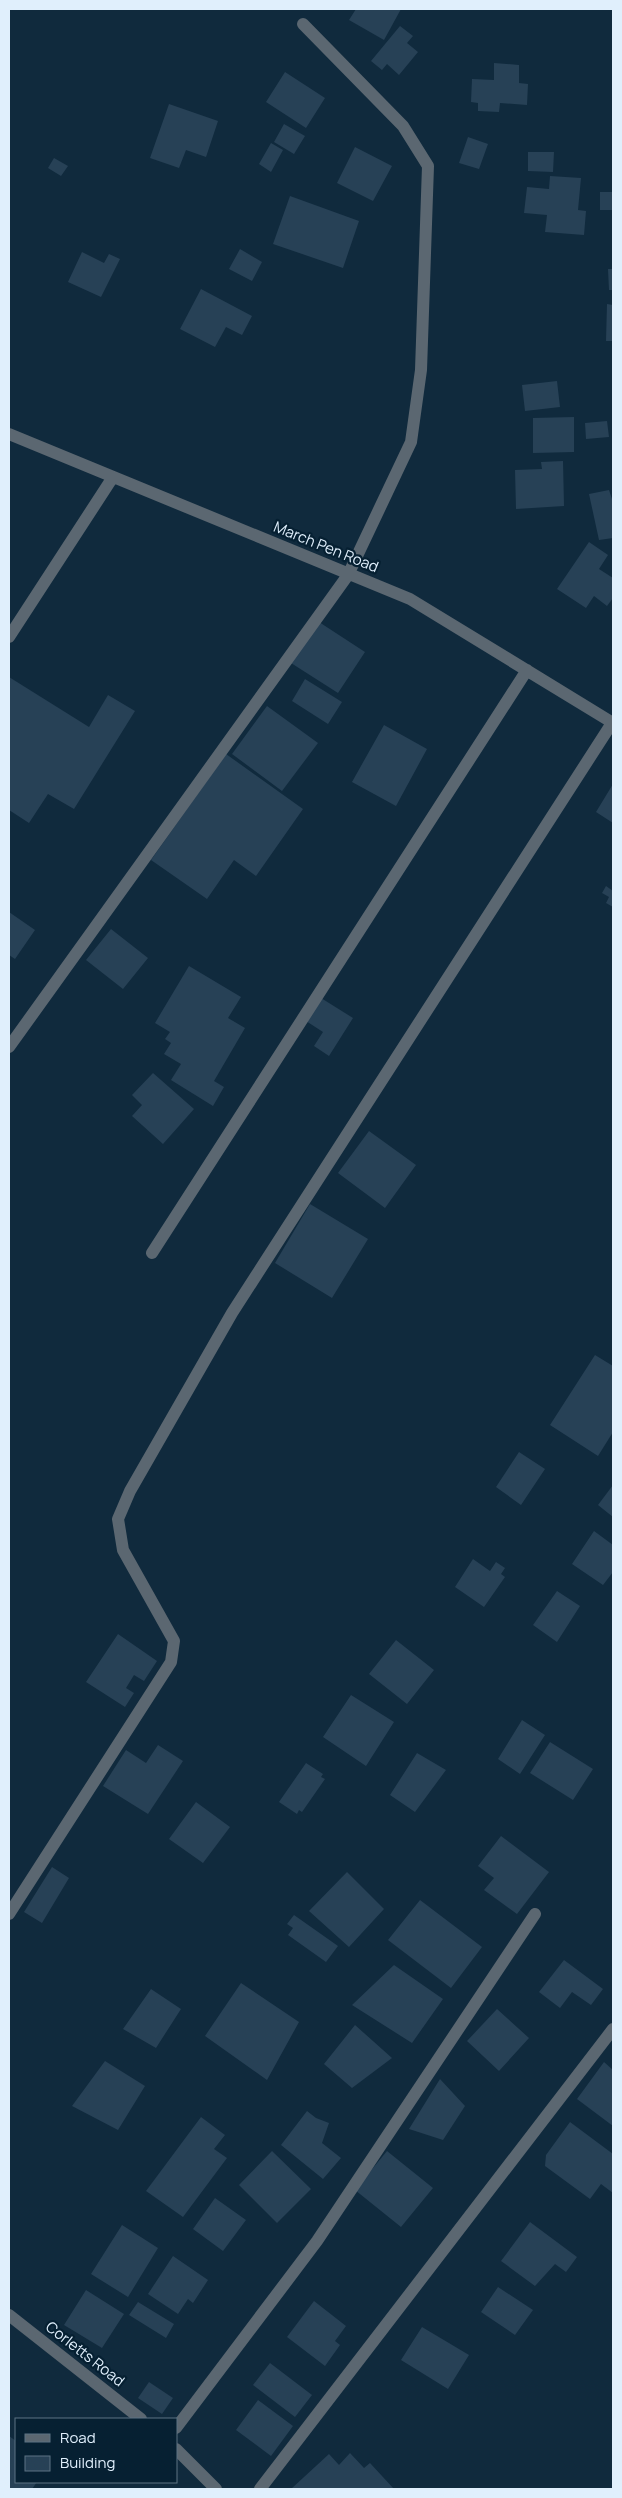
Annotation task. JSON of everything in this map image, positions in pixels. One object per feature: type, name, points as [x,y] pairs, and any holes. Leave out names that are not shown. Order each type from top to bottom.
[{"type":"street","points":[[9,1047],[348,575],[410,442],[421,370],[428,166],[403,126],[303,24]]},
{"type":"street","name":"March Pen Road","points":[[9,434],[410,599],[613,723]]},
{"type":"street","points":[[9,637],[112,477]]},
{"type":"street","points":[[152,1253],[526,670]]},
{"type":"street","points":[[9,1914],[170,1662],[174,1641],[123,1550],[118,1519],[130,1491],[232,1313],[613,723]]},
{"type":"street","points":[[178,2425],[317,2241],[535,1914]]},
{"type":"street","points":[[260,2489],[613,2029]]},
{"type":"street","name":"Corletts Road","points":[[9,2315],[140,2418]]},
{"type":"street","points":[[178,2451],[216,2489]]},
{"type":"building","points":[[356,9],[401,9],[384,40],[349,20]]},
{"type":"building","points":[[400,26],[413,36],[407,43],[418,52],[399,75],[387,64],[382,70],[371,61]]},
{"type":"building","points":[[494,63],[519,65],[519,83],[528,84],[527,105],[500,103],[499,112],[478,111],[478,103],[471,102],[472,79],[494,80]]},
{"type":"building","points":[[285,72],[325,98],[306,128],[266,102]]},
{"type":"building","points":[[169,104],[218,121],[206,157],[186,150],[179,168],[150,158]]},
{"type":"building","points":[[284,124],[305,136],[294,154],[274,142]]},
{"type":"building","points":[[468,137],[488,144],[479,169],[459,163]]},
{"type":"building","points":[[271,143],[283,150],[271,172],[259,164]]},
{"type":"building","points":[[355,147],[392,166],[373,201],[337,183]]},
{"type":"building","points":[[528,152],[554,152],[553,172],[528,171]]},
{"type":"building","points":[[54,158],[68,166],[61,176],[48,168]]},
{"type":"building","points":[[550,176],[581,178],[578,210],[586,211],[584,235],[545,232],[547,215],[524,213],[527,187],[549,189]]},
{"type":"building","points":[[600,192],[613,192],[613,210],[600,210]]},
{"type":"building","points":[[290,196],[359,221],[343,268],[273,244]]},
{"type":"building","points":[[240,249],[262,262],[252,281],[229,269]]},
{"type":"building","points":[[82,252],[104,263],[109,254],[120,259],[101,297],[68,282]]},
{"type":"building","points":[[608,269],[613,269],[613,290],[609,290]]},
{"type":"building","points":[[201,289],[252,316],[242,335],[226,327],[215,347],[180,329]]},
{"type":"building","points":[[607,304],[613,305],[613,341],[606,341]]},
{"type":"building","points":[[557,381],[560,407],[525,411],[522,385]]},
{"type":"building","points":[[574,417],[574,452],[533,453],[533,418]]},
{"type":"building","points":[[607,421],[609,437],[586,439],[585,423]]},
{"type":"building","points":[[563,461],[564,506],[516,509],[515,470],[542,469],[541,462]]},
{"type":"building","points":[[609,490],[613,502],[613,538],[599,540],[589,494]]},
{"type":"building","points":[[589,542],[608,555],[599,569],[613,578],[613,598],[607,606],[594,596],[586,608],[557,589]]},
{"type":"building","points":[[319,622],[365,652],[338,693],[291,663]]},
{"type":"building","points":[[9,677],[89,727],[108,695],[135,711],[74,809],[48,794],[29,823],[9,810]]},
{"type":"building","points":[[305,679],[342,702],[328,724],[292,701]]},
{"type":"building","points":[[267,706],[318,743],[282,791],[232,754]]},
{"type":"building","points":[[384,725],[427,749],[396,806],[352,782]]},
{"type":"building","points":[[226,754],[303,809],[256,876],[234,860],[207,899],[151,860]]},
{"type":"building","points":[[613,784],[613,823],[596,812]]},
{"type":"building","points":[[606,886],[613,891],[613,907],[606,903],[609,897],[602,893]]},
{"type":"building","points":[[9,912],[35,930],[15,959],[9,955]]},
{"type":"building","points":[[111,929],[148,958],[123,989],[86,960]]},
{"type":"building","points":[[189,966],[241,997],[228,1018],[245,1028],[214,1081],[224,1087],[213,1106],[171,1080],[181,1064],[164,1054],[171,1043],[165,1039],[170,1032],[155,1023]]},
{"type":"building","points":[[321,998],[353,1018],[329,1056],[314,1046],[323,1032],[306,1021]]},
{"type":"building","points":[[153,1073],[194,1109],[163,1144],[132,1116],[142,1105],[132,1095]]},
{"type":"building","points":[[369,1131],[416,1165],[385,1208],[338,1173]]},
{"type":"building","points":[[310,1204],[368,1239],[332,1298],[275,1263]]},
{"type":"building","points":[[595,1355],[613,1366],[613,1432],[598,1456],[550,1425]]},
{"type":"building","points":[[519,1452],[545,1469],[521,1505],[496,1487]]},
{"type":"building","points":[[613,1485],[613,1517],[598,1505]]},
{"type":"building","points":[[594,1531],[613,1545],[613,1572],[603,1585],[572,1564]]},
{"type":"building","points":[[473,1559],[490,1571],[496,1562],[505,1568],[501,1574],[505,1577],[484,1607],[455,1587]]},
{"type":"building","points":[[557,1591],[580,1606],[557,1642],[533,1625]]},
{"type":"building","points":[[118,1634],[157,1661],[144,1681],[134,1675],[126,1688],[134,1693],[125,1707],[86,1682]]},
{"type":"building","points":[[396,1640],[434,1670],[407,1704],[369,1674]]},
{"type":"building","points":[[351,1695],[394,1722],[366,1766],[323,1737]]},
{"type":"building","points":[[522,1720],[545,1735],[520,1774],[498,1759]]},
{"type":"building","points":[[550,1742],[593,1769],[573,1800],[530,1773]]},
{"type":"building","points":[[158,1745],[183,1761],[148,1814],[103,1786],[126,1750],[146,1763]]},
{"type":"building","points":[[417,1753],[446,1770],[415,1812],[390,1795]]},
{"type":"building","points":[[306,1763],[323,1774],[321,1777],[325,1779],[302,1812],[299,1810],[297,1814],[279,1802]]},
{"type":"building","points":[[196,1802],[230,1827],[203,1863],[169,1839]]},
{"type":"building","points":[[501,1836],[549,1872],[517,1914],[484,1890],[494,1878],[478,1866]]},
{"type":"building","points":[[52,1867],[69,1878],[42,1923],[24,1912]]},
{"type":"building","points":[[347,1872],[384,1909],[349,1947],[309,1911]]},
{"type":"building","points":[[420,1900],[482,1947],[451,1988],[388,1940]]},
{"type":"building","points":[[294,1915],[338,1946],[326,1962],[288,1935],[293,1928],[287,1924]]},
{"type":"building","points":[[564,1960],[603,1989],[591,2005],[572,1992],[560,2008],[539,1992]]},
{"type":"building","points":[[394,1965],[443,1999],[412,2043],[352,2005]]},
{"type":"building","points":[[241,1983],[299,2022],[267,2080],[205,2036]]},
{"type":"building","points":[[151,1989],[181,2009],[156,2048],[123,2029]]},
{"type":"building","points":[[497,2009],[529,2038],[499,2071],[467,2041]]},
{"type":"building","points":[[355,2025],[392,2058],[352,2088],[324,2064]]},
{"type":"building","points":[[105,2061],[145,2086],[118,2130],[72,2106]]},
{"type":"building","points":[[604,2062],[613,2070],[613,2126],[577,2099]]},
{"type":"building","points":[[440,2079],[465,2106],[443,2140],[409,2129]]},
{"type":"building","points":[[307,2111],[316,2118],[329,2123],[322,2143],[341,2158],[323,2179],[281,2145]]},
{"type":"building","points":[[201,2117],[225,2135],[214,2149],[227,2158],[183,2217],[146,2191]]},
{"type":"building","points":[[570,2122],[613,2154],[613,2193],[601,2184],[590,2199],[545,2166],[546,2155]]},
{"type":"building","points":[[272,2151],[311,2189],[277,2223],[239,2185]]},
{"type":"building","points":[[387,2151],[433,2188],[401,2227],[355,2190]]},
{"type":"building","points":[[215,2198],[246,2220],[223,2251],[193,2229]]},
{"type":"building","points":[[530,2222],[577,2257],[566,2272],[555,2264],[535,2286],[501,2261]]},
{"type":"building","points":[[122,2225],[158,2248],[128,2297],[91,2274]]},
{"type":"building","points":[[173,2256],[208,2280],[193,2303],[188,2299],[178,2314],[148,2294]]},
{"type":"building","points":[[498,2287],[533,2310],[515,2335],[481,2312]]},
{"type":"building","points":[[86,2290],[124,2314],[102,2348],[64,2325]]},
{"type":"building","points":[[314,2301],[346,2326],[335,2341],[340,2345],[325,2366],[287,2337]]},
{"type":"building","points":[[138,2302],[174,2324],[166,2338],[129,2315]]},
{"type":"building","points":[[422,2327],[469,2355],[448,2389],[401,2360]]},
{"type":"building","points":[[270,2363],[312,2395],[295,2417],[253,2385]]},
{"type":"building","points":[[149,2382],[173,2398],[162,2414],[138,2398]]},
{"type":"building","points":[[258,2400],[293,2426],[271,2456],[236,2430]]},
{"type":"building","points":[[9,2436],[15,2440],[15,2483],[36,2483],[32,2489],[9,2489]]},
{"type":"building","points":[[350,2453],[364,2468],[370,2463],[394,2489],[291,2489],[329,2454],[339,2465]]}]
